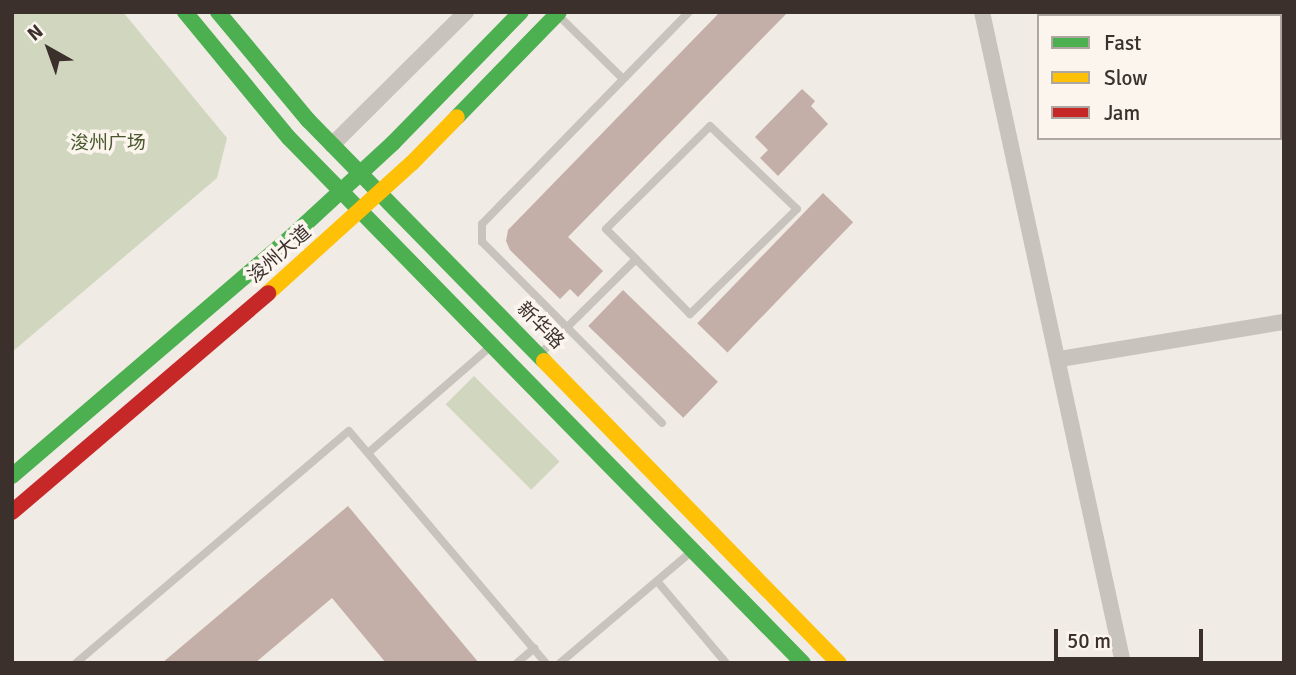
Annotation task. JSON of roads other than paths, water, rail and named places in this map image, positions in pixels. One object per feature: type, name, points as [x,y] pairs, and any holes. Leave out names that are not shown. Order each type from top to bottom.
[{"type":"main road","points":[[185,12],[289,138],[803,663]]},
{"type":"main road","name":"新华路","points":[[219,12],[308,120],[839,663]]},
{"type":"main road","name":"浚州大道","points":[[12,476],[341,191],[521,12]]},
{"type":"main road","name":"浚州大道","points":[[12,512],[360,211],[558,13]]},
{"type":"street","points":[[332,145],[466,12]]},
{"type":"street","points":[[982,12],[1123,663]]},
{"type":"street","points":[[1066,358],[1284,321]]},
{"type":"lane","points":[[662,423],[482,242],[482,224],[690,12]]},
{"type":"lane","points":[[558,13],[623,79]]},
{"type":"lane","points":[[710,126],[797,208],[690,314],[636,259],[606,229],[710,126]]},
{"type":"lane","points":[[538,355],[636,259]]},
{"type":"lane","points":[[368,453],[492,345]]},
{"type":"lane","points":[[76,663],[349,431],[546,663]]},
{"type":"lane","points":[[560,663],[694,550]]},
{"type":"lane","points":[[657,581],[726,663]]},
{"type":"lane","points":[[517,663],[534,648]]},
{"type":"park label","name":"浚州广场","points":[[108,144]]}]
